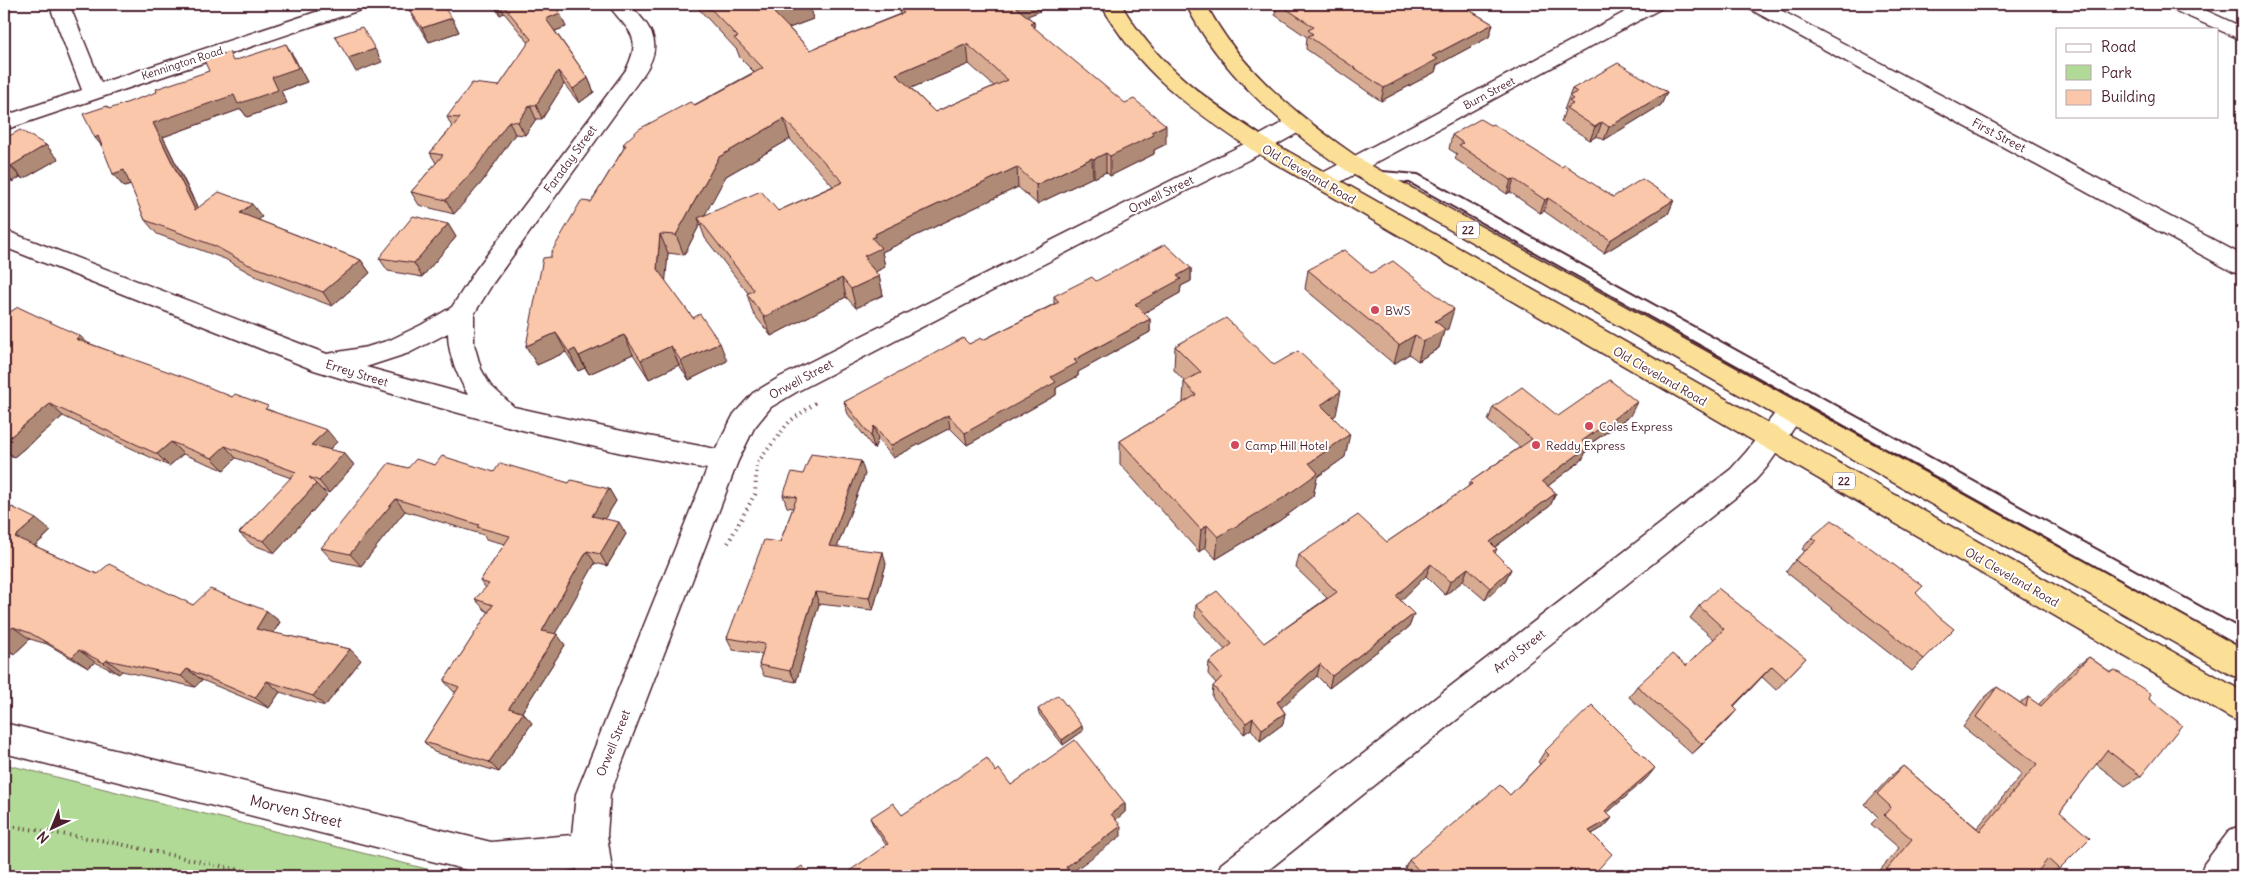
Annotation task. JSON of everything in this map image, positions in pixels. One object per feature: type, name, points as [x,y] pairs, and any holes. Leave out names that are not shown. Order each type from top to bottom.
[{"type":"highway","name":"Old Cleveland Road","points":[[1111,4],[1123,24],[1162,72],[1197,102],[1260,146],[2242,708]]},
{"type":"highway","name":"22","points":[[1196,4],[1211,30],[1248,76],[1298,124],[1362,170],[2242,665]]},
{"type":"street","points":[[60,4],[94,92]]},
{"type":"street","name":"Kennington Road","points":[[4,123],[359,4]]},
{"type":"street","name":"Faraday Street","points":[[323,363],[379,355],[408,344],[436,330],[461,313],[484,277],[643,59],[647,48],[646,38],[638,25],[618,4]]},
{"type":"street","name":"Burn Street","points":[[1323,182],[1362,170],[1654,4]]},
{"type":"street","name":"First Street","points":[[1756,4],[2242,266]]},
{"type":"street","points":[[2176,4],[2242,34]]},
{"type":"street","name":"Orwell Street","points":[[593,863],[588,818],[593,794],[724,461],[744,421],[762,400],[789,384],[1137,205],[1260,146],[1298,124]]},
{"type":"street","name":"Errey Street","points":[[4,238],[323,363],[505,415],[639,447],[724,461]]},
{"type":"street","points":[[461,313],[461,344],[468,370],[480,392],[505,415]]},
{"type":"street","name":"Arrol Street","points":[[1234,876],[1741,477],[1772,440],[1791,412]]},
{"type":"street","name":"Morven Street","points":[[4,738],[491,859],[561,855],[593,863]]},
{"type":"street","points":[[2216,876],[2242,842]]},
{"type":"lane","points":[[1362,170],[1413,178],[2242,639]]},
{"type":"path","points":[[728,542],[755,494],[757,464],[790,421],[821,399]]},
{"type":"path","points":[[4,826],[106,841],[268,876]]},
{"type":"green space","points":[[4,764],[455,876],[4,876]]},
{"type":"building","points":[[414,4],[441,4],[452,18],[422,28],[407,6]]},
{"type":"building","points":[[502,4],[553,4],[560,13],[546,19],[588,78],[573,89],[558,71],[536,105],[530,105],[518,122],[509,121],[475,169],[446,200],[411,192],[443,155],[430,153],[460,118],[447,117],[472,83],[499,86],[531,39]]},
{"type":"building","points":[[706,4],[798,4],[774,13],[810,50],[904,13],[899,9],[911,4],[1012,4],[1034,22],[1030,24],[1125,103],[1134,99],[1166,125],[1151,132],[1154,135],[1110,156],[1106,153],[1094,159],[1092,158],[1036,185],[1017,167],[875,234],[876,236],[872,238],[881,248],[864,256],[867,259],[865,260],[879,276],[851,289],[842,278],[764,317],[747,294],[754,290],[698,218],[761,191],[778,211],[843,182],[784,119],[719,157],[676,235],[660,234],[657,269],[693,318],[700,314],[720,343],[681,361],[671,346],[641,360],[624,335],[579,356],[575,349],[569,352],[556,333],[526,346],[543,258],[551,257],[551,253],[581,201],[591,202],[626,145],[623,144],[639,129],[690,102],[695,105],[763,68],[734,38],[738,37]],"holes":[[[967,44],[1008,80],[935,112],[896,74]]]},
{"type":"building","points":[[1279,4],[1459,4],[1493,24],[1432,56],[1438,59],[1384,88],[1308,36],[1313,34],[1308,30],[1314,27]]},
{"type":"building","points":[[362,27],[375,49],[348,58],[335,36]]},
{"type":"building","points":[[286,44],[298,68],[272,77],[278,90],[238,104],[234,95],[153,123],[195,210],[219,192],[252,204],[240,213],[361,260],[323,292],[247,264],[215,246],[145,220],[124,170],[113,174],[98,136],[95,138],[83,114],[107,106],[109,109],[157,92],[156,89],[209,71],[204,60],[229,52],[233,61]]},
{"type":"building","points":[[1618,63],[1667,92],[1609,127],[1602,122],[1595,127],[1566,108],[1573,104],[1569,101],[1573,99],[1569,96],[1577,92],[1572,89]]},
{"type":"building","points":[[1480,119],[1490,125],[1493,124],[1561,167],[1565,165],[1613,197],[1642,179],[1674,200],[1610,240],[1548,198],[1545,200],[1514,179],[1511,180],[1459,145],[1463,143],[1452,135]]},
{"type":"building","points":[[20,130],[46,145],[11,166],[8,164],[4,166],[4,139]]},
{"type":"building","points":[[413,216],[448,224],[414,263],[379,258]]},
{"type":"building","points":[[1165,244],[1191,268],[1177,276],[1181,279],[1135,304],[1150,319],[1074,360],[1077,363],[1051,377],[1056,382],[965,433],[948,415],[890,446],[874,426],[871,436],[844,402],[963,338],[969,344],[981,338],[983,340],[1059,302],[1054,296],[1092,277],[1096,281]]},
{"type":"building","points":[[1344,250],[1371,273],[1393,261],[1454,309],[1435,321],[1445,329],[1423,342],[1415,335],[1399,345],[1308,270]]},
{"type":"building","points":[[18,307],[80,336],[76,339],[192,380],[232,397],[235,394],[268,406],[265,409],[327,430],[311,445],[344,453],[319,481],[309,477],[316,484],[264,541],[239,533],[296,472],[225,446],[212,458],[171,442],[157,454],[50,404],[4,442],[4,310],[10,312]]},
{"type":"building","points":[[1226,318],[1274,365],[1298,351],[1341,391],[1321,405],[1350,434],[1309,463],[1318,473],[1283,498],[1218,537],[1207,525],[1201,530],[1120,441],[1196,395],[1184,382],[1201,372],[1175,346]]},
{"type":"building","points":[[1610,380],[1637,402],[1582,441],[1588,447],[1542,481],[1556,493],[1490,542],[1497,549],[1493,551],[1511,569],[1490,588],[1468,568],[1450,582],[1431,564],[1396,596],[1414,614],[1332,676],[1320,664],[1277,702],[1285,713],[1262,729],[1253,718],[1246,723],[1213,686],[1222,677],[1209,662],[1232,644],[1196,605],[1217,591],[1264,643],[1337,592],[1299,555],[1358,515],[1387,542],[1472,484],[1470,482],[1532,439],[1493,407],[1522,387],[1558,416]]},
{"type":"building","points":[[811,454],[861,461],[829,546],[883,552],[869,598],[815,592],[790,671],[759,665],[765,644],[727,638],[764,540],[780,542],[797,497],[783,495],[792,472],[803,474]]},
{"type":"building","points":[[442,456],[494,472],[500,463],[569,483],[571,480],[609,489],[592,516],[619,522],[600,554],[587,551],[542,631],[557,634],[509,708],[523,713],[489,762],[424,742],[459,687],[444,681],[493,605],[475,599],[489,584],[480,581],[510,536],[477,527],[479,525],[396,499],[350,554],[321,548],[389,463],[408,468],[416,459],[435,465]]},
{"type":"building","points":[[12,507],[36,519],[15,537],[97,574],[109,564],[193,605],[210,589],[267,611],[256,629],[350,649],[313,696],[267,681],[255,698],[187,669],[181,676],[107,660],[104,663],[79,650],[72,657],[30,633],[13,627],[4,636],[4,514]]},
{"type":"building","points":[[1832,520],[1923,586],[1916,593],[1938,616],[1954,629],[1924,659],[1795,560],[1816,541],[1812,537]]},
{"type":"building","points":[[1718,588],[1806,658],[1786,679],[1772,666],[1733,706],[1737,710],[1702,744],[1637,686],[1672,654],[1686,666],[1724,629],[1699,606]]},
{"type":"building","points":[[2089,657],[2110,672],[2115,670],[2151,694],[2149,699],[2182,725],[2141,776],[2107,750],[2060,812],[2090,838],[2059,869],[2048,859],[2034,876],[1881,876],[1912,839],[1884,815],[1891,807],[1877,794],[1903,766],[1980,831],[2037,764],[1976,717],[1997,687],[2026,707],[2028,697],[2041,706]]},
{"type":"building","points":[[1058,695],[1082,726],[1062,740],[1038,709]]},
{"type":"building","points":[[1592,705],[1655,768],[1605,811],[1612,818],[1589,831],[1612,854],[1592,876],[1424,876],[1409,860],[1500,785],[1510,795],[1549,755],[1545,751]]},
{"type":"building","points":[[1075,740],[1125,803],[1111,814],[1121,826],[1066,867],[1073,876],[842,876],[888,844],[870,818],[893,803],[902,815],[987,758],[996,772],[999,769],[1011,785]]},
{"type":"building","points":[[802,866],[808,876],[787,876]]},
{"type":"place","name":"BWS","points":[[1375,310]]},
{"type":"place","name":"Coles Express","points":[[1589,426]]},
{"type":"place","name":"Camp Hill Hotel","points":[[1235,445]]},
{"type":"place","name":"Reddy Express","points":[[1536,445]]}]
